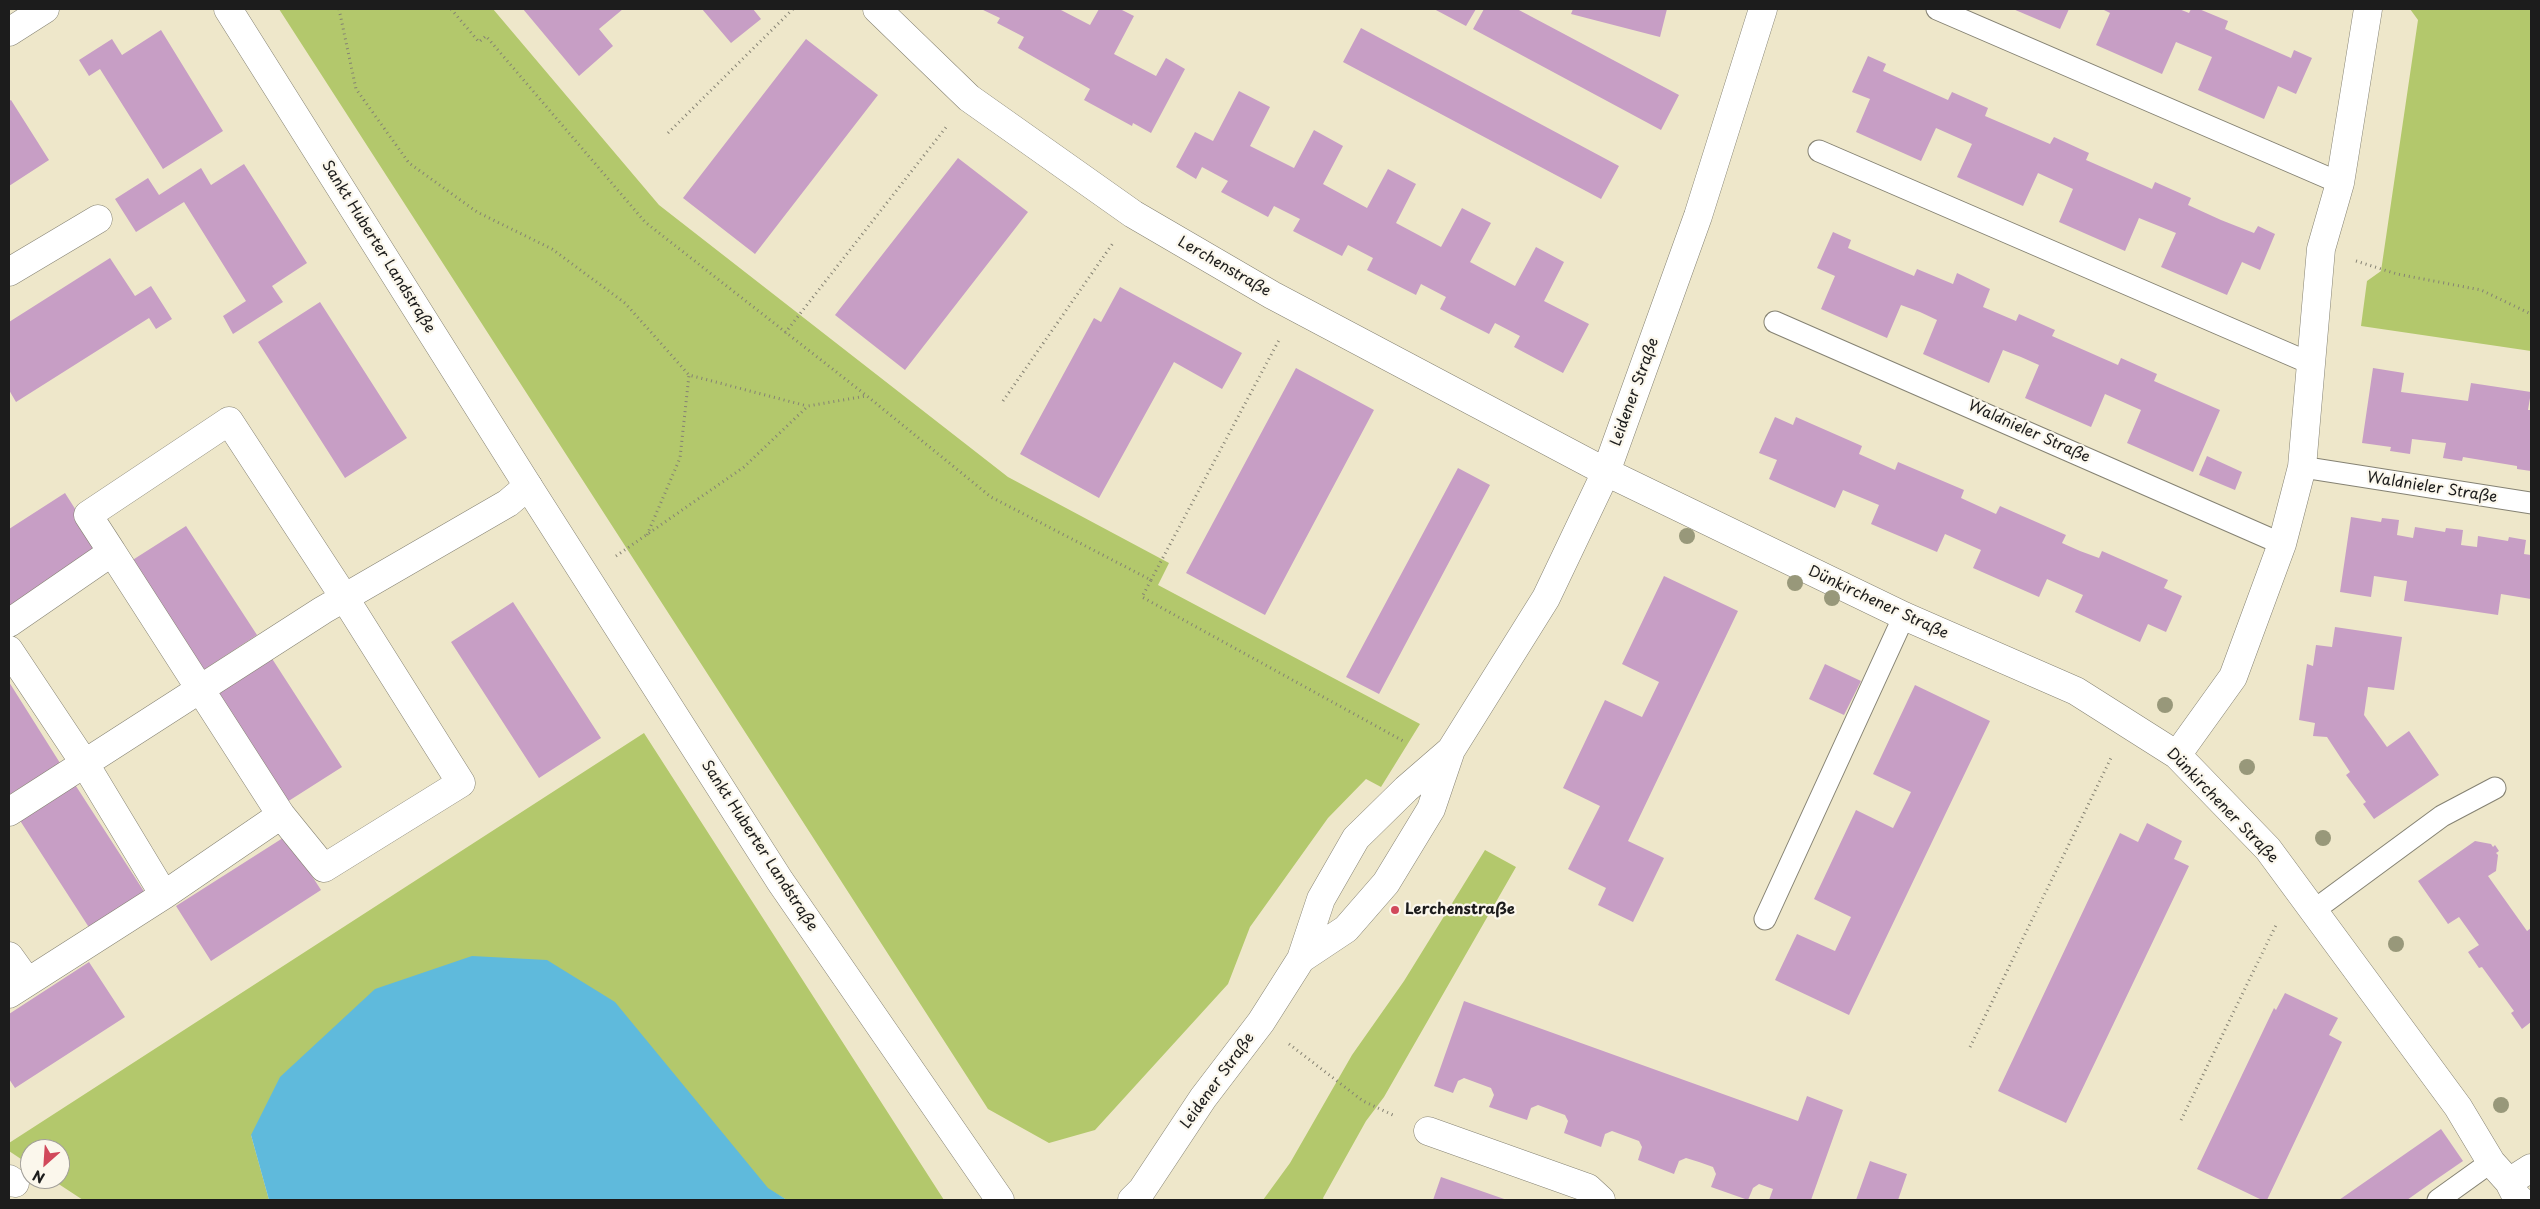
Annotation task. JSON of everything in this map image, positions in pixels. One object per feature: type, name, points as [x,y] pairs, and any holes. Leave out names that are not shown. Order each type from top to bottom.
[{"type":"street","points":[[9,32],[45,9]]},
{"type":"street","name":"Sankt Huberter Landstraße","points":[[228,9],[528,486],[780,881],[1000,1200]]},
{"type":"street","name":"Lerchenstraße","points":[[878,9],[969,98],[1133,214],[1296,307],[1606,472]]},
{"type":"street","name":"Leidener Straße","points":[[1132,1200],[1142,1190],[1203,1098],[1262,1022],[1301,959],[1322,900],[1356,838],[1444,755],[1546,598],[1606,472],[1698,216],[1763,9]]},
{"type":"street","points":[[2177,755],[2233,677],[2282,544],[2302,467],[2321,249],[2340,183],[2368,9]]},
{"type":"street","points":[[9,272],[98,219]]},
{"type":"street","points":[[229,421],[344,597],[461,783],[324,868],[281,815],[198,689],[88,515],[229,421]]},
{"type":"street","name":"Dünkirchener Straße","points":[[1606,472],[1904,616],[2076,691],[2129,722],[2177,755],[2268,849],[2312,911],[2513,1178]]},
{"type":"street","points":[[9,812],[344,597],[508,503],[528,486]]},
{"type":"street","points":[[9,623],[112,552]]},
{"type":"street","points":[[9,650],[86,764],[164,895]]},
{"type":"street","name":"Leidener Straße","points":[[1301,959],[1346,929],[1386,883],[1431,809],[1444,755]]},
{"type":"street","points":[[9,956],[18,987],[164,895],[281,815]]},
{"type":"street","points":[[1428,1131],[1588,1188],[1601,1200]]},
{"type":"lane","points":[[1937,9],[2340,183]]},
{"type":"lane","points":[[1819,151],[2312,364]]},
{"type":"lane","name":"Waldnieler Straße","points":[[1775,322],[2282,544]]},
{"type":"lane","name":"Waldnieler Straße","points":[[2302,467],[2531,503]]},
{"type":"lane","points":[[1765,919],[1904,616]]},
{"type":"lane","points":[[2312,911],[2442,816],[2495,788]]},
{"type":"lane","points":[[2438,1200],[2513,1178]]},
{"type":"path","points":[[339,9],[356,89],[409,163],[477,212],[552,250],[625,303],[689,375],[808,406],[867,396]]},
{"type":"path","points":[[451,9],[479,42],[486,36],[645,222],[867,396],[991,497],[1151,580]]},
{"type":"path","points":[[668,133],[794,9]]},
{"type":"path","points":[[785,333],[969,98]]},
{"type":"path","points":[[1003,401],[1133,214]]},
{"type":"path","points":[[2321,249],[2397,274],[2481,290],[2531,314]]},
{"type":"path","points":[[1296,307],[1142,597],[1444,755]]},
{"type":"path","points":[[647,536],[680,458],[689,375]]},
{"type":"path","points":[[585,576],[647,536],[744,467],[808,406]]},
{"type":"path","points":[[1970,1047],[2129,722]]},
{"type":"path","points":[[2181,1120],[2294,886]]},
{"type":"path","points":[[1262,1022],[1363,1101],[1428,1131]]},
{"type":"green space","points":[[279,9],[493,9],[659,205],[1008,477],[1169,563],[1158,585],[1420,724],[1381,787],[1366,779],[1328,818],[1250,927],[1228,984],[1095,1130],[1049,1143],[988,1109]]},
{"type":"green space","points":[[2410,9],[2531,9],[2531,351],[2361,326],[2367,281],[2381,271],[2418,20]]},
{"type":"green space","points":[[644,733],[944,1200],[787,1200],[768,1189],[251,1135],[269,1200],[83,1200],[66,1189],[70,1189],[70,1139],[20,1139],[20,1158],[9,1151],[9,1143]]},
{"type":"green space","points":[[1485,850],[1516,867],[1384,1097],[1366,1121],[1323,1198],[1324,1200],[1263,1200],[1290,1163],[1352,1055],[1404,981]]},
{"type":"water","points":[[472,956],[547,960],[615,1002],[768,1188],[787,1200],[269,1200],[251,1135],[280,1077],[375,989]]},
{"type":"building","points":[[523,9],[623,9],[599,29],[613,46],[579,76]]},
{"type":"building","points":[[702,9],[753,9],[761,19],[731,43]]},
{"type":"building","points":[[981,9],[1059,9],[1090,25],[1099,9],[1120,9],[1134,16],[1114,54],[1156,76],[1166,58],[1185,69],[1151,133],[1133,123],[1132,126],[1084,100],[1090,89],[1018,48],[1024,37],[997,23],[1000,18]]},
{"type":"building","points":[[1434,9],[1476,9],[1466,26]]},
{"type":"building","points":[[1484,9],[1517,9],[1679,95],[1661,130],[1473,29]]},
{"type":"building","points":[[1573,9],[1667,9],[1660,37],[1571,14]]},
{"type":"building","points":[[2013,9],[2069,9],[2060,29]]},
{"type":"building","points":[[2102,9],[2179,9],[2189,13],[2191,9],[2199,9],[2228,21],[2225,29],[2291,58],[2294,50],[2312,58],[2296,94],[2278,86],[2264,119],[2198,90],[2212,57],[2176,42],[2162,74],[2096,45],[2110,13]]},
{"type":"building","points":[[1361,28],[1619,166],[1601,199],[1343,62]]},
{"type":"building","points":[[161,30],[223,131],[163,169],[100,69],[89,76],[79,60],[112,39],[122,55]]},
{"type":"building","points":[[806,39],[878,95],[755,254],[683,198]]},
{"type":"building","points":[[1868,56],[1886,64],[1883,71],[1948,100],[1952,92],[1988,108],[1985,116],[2050,144],[2054,137],[2089,153],[2086,160],[2152,189],[2155,182],[2191,198],[2188,205],[2221,220],[2254,233],[2258,226],[2275,234],[2260,270],[2242,262],[2227,295],[2161,267],[2176,233],[2139,218],[2125,251],[2059,222],[2073,189],[2038,173],[2023,206],[1957,177],[1972,144],[1936,128],[1921,161],[1856,132],[1870,99],[1852,92]]},
{"type":"building","points":[[1239,91],[1270,107],[1250,146],[1294,168],[1314,130],[1343,146],[1323,184],[1367,208],[1388,169],[1416,184],[1396,223],[1441,247],[1462,208],[1491,223],[1470,262],[1515,286],[1536,247],[1564,262],[1544,301],[1589,324],[1563,373],[1514,347],[1520,336],[1495,323],[1489,334],[1440,309],[1446,297],[1421,284],[1416,295],[1367,270],[1373,258],[1348,245],[1342,256],[1293,231],[1300,219],[1274,206],[1268,217],[1221,192],[1228,181],[1202,167],[1196,179],[1176,167],[1195,132],[1213,141]]},
{"type":"building","points":[[11,100],[49,160],[9,186],[9,101]]},
{"type":"building","points":[[958,158],[1028,212],[905,370],[835,315]]},
{"type":"building","points":[[244,164],[307,263],[272,286],[283,302],[233,334],[223,316],[246,301],[184,202],[136,232],[115,199],[148,178],[159,195],[201,168],[211,185]]},
{"type":"building","points":[[1833,232],[1851,240],[1848,248],[1914,276],[1917,269],[1953,284],[1957,273],[1990,289],[1983,307],[2016,321],[2019,314],[2055,330],[2052,336],[2118,365],[2121,358],[2157,374],[2154,381],[2220,410],[2193,472],[2127,443],[2141,410],[2105,394],[2091,427],[2025,398],[2039,365],[2021,357],[2003,350],[1989,383],[1923,354],[1937,320],[1920,312],[1901,305],[1887,338],[1821,309],[1835,276],[1817,268]]},
{"type":"building","points":[[110,258],[135,296],[151,286],[172,319],[156,329],[149,318],[16,402],[9,390],[9,322]]},
{"type":"building","points":[[1120,287],[1242,353],[1222,389],[1174,362],[1099,498],[1020,454],[1094,318],[1101,322]]},
{"type":"building","points":[[320,302],[407,438],[345,478],[258,342]]},
{"type":"building","points":[[1296,368],[1374,410],[1265,615],[1186,573]]},
{"type":"building","points":[[2373,368],[2404,373],[2401,392],[2468,401],[2471,383],[2531,392],[2528,410],[2531,410],[2531,471],[2517,469],[2517,466],[2463,457],[2462,461],[2443,458],[2446,443],[2412,439],[2410,454],[2390,451],[2391,447],[2362,443]]},
{"type":"building","points":[[1775,417],[1793,425],[1796,417],[1862,446],[1859,454],[1895,470],[1898,462],[1964,490],[1961,498],[1996,514],[2000,506],[2066,535],[2062,543],[2080,551],[2099,558],[2102,551],[2168,580],[2164,588],[2182,596],[2166,632],[2148,624],[2140,642],[2075,612],[2083,595],[2047,579],[2039,597],[1973,568],[1981,550],[1945,534],[1937,552],[1871,524],[1879,505],[1843,490],[1835,508],[1769,479],[1777,460],[1759,453]]},
{"type":"building","points":[[2207,456],[2242,472],[2235,490],[2199,475]]},
{"type":"building","points":[[1458,468],[1490,485],[1379,694],[1346,677]]},
{"type":"building","points":[[65,493],[100,548],[9,607],[9,529]]},
{"type":"building","points":[[2351,517],[2381,522],[2382,518],[2399,520],[2397,535],[2413,538],[2415,527],[2445,532],[2446,528],[2463,530],[2461,545],[2477,547],[2478,536],[2508,541],[2509,537],[2526,540],[2524,554],[2531,555],[2531,599],[2501,594],[2498,615],[2404,601],[2407,581],[2374,576],[2371,597],[2340,592]]},
{"type":"building","points":[[186,526],[257,635],[202,671],[131,561]]},
{"type":"building","points":[[1664,576],[1738,611],[1628,841],[1664,858],[1633,922],[1598,905],[1606,888],[1568,869],[1600,806],[1563,788],[1605,700],[1642,717],[1659,682],[1622,664]]},
{"type":"building","points":[[513,602],[601,738],[539,778],[451,642]]},
{"type":"building","points":[[2335,627],[2402,637],[2394,690],[2368,687],[2364,715],[2387,747],[2409,731],[2439,775],[2374,819],[2363,804],[2366,802],[2346,775],[2350,772],[2327,737],[2313,736],[2315,723],[2299,720],[2307,664],[2313,666],[2316,645],[2332,647]]},
{"type":"building","points":[[271,657],[342,767],[287,802],[216,692]]},
{"type":"building","points":[[1825,664],[1861,681],[1844,715],[1809,699]]},
{"type":"building","points":[[9,682],[60,763],[9,795]]},
{"type":"building","points":[[1915,685],[1990,721],[1849,1015],[1775,980],[1797,934],[1835,951],[1851,917],[1814,899],[1856,810],[1893,828],[1911,792],[1873,774]]},
{"type":"building","points":[[74,783],[145,893],[90,929],[19,819]]},
{"type":"building","points":[[2147,823],[2182,841],[2174,859],[2189,866],[2066,1123],[1998,1091],[2120,833],[2138,842]]},
{"type":"building","points":[[286,836],[321,890],[211,961],[176,906]]},
{"type":"building","points":[[2475,841],[2491,844],[2493,847],[2495,845],[2499,851],[2496,853],[2498,855],[2496,871],[2488,876],[2527,931],[2531,928],[2531,1022],[2522,1029],[2511,1013],[2514,1011],[2482,967],[2479,968],[2468,952],[2479,945],[2459,917],[2448,924],[2418,881]]},
{"type":"building","points":[[89,962],[125,1017],[15,1088],[9,1079],[9,1014]]},
{"type":"building","points":[[2285,993],[2338,1018],[2329,1035],[2342,1042],[2267,1200],[2262,1200],[2197,1169],[2274,1008],[2276,1010]]},
{"type":"building","points":[[1464,1001],[1798,1121],[1807,1096],[1843,1110],[1811,1200],[1769,1200],[1773,1189],[1759,1184],[1753,1188],[1748,1200],[1711,1187],[1716,1174],[1713,1167],[1686,1158],[1679,1161],[1674,1174],[1638,1160],[1642,1147],[1639,1141],[1612,1131],[1605,1134],[1601,1147],[1564,1133],[1568,1121],[1565,1115],[1538,1105],[1531,1108],[1527,1120],[1489,1107],[1494,1095],[1491,1088],[1464,1078],[1458,1081],[1453,1093],[1434,1086]]},
{"type":"building","points":[[2441,1129],[2463,1161],[2407,1200],[2339,1200]]},
{"type":"building","points":[[1870,1161],[1907,1174],[1898,1200],[1856,1200]]},
{"type":"building","points":[[1441,1177],[1507,1200],[1433,1200]]},
{"type":"place","name":"Lerchenstraße","points":[[1395,910]]}]
